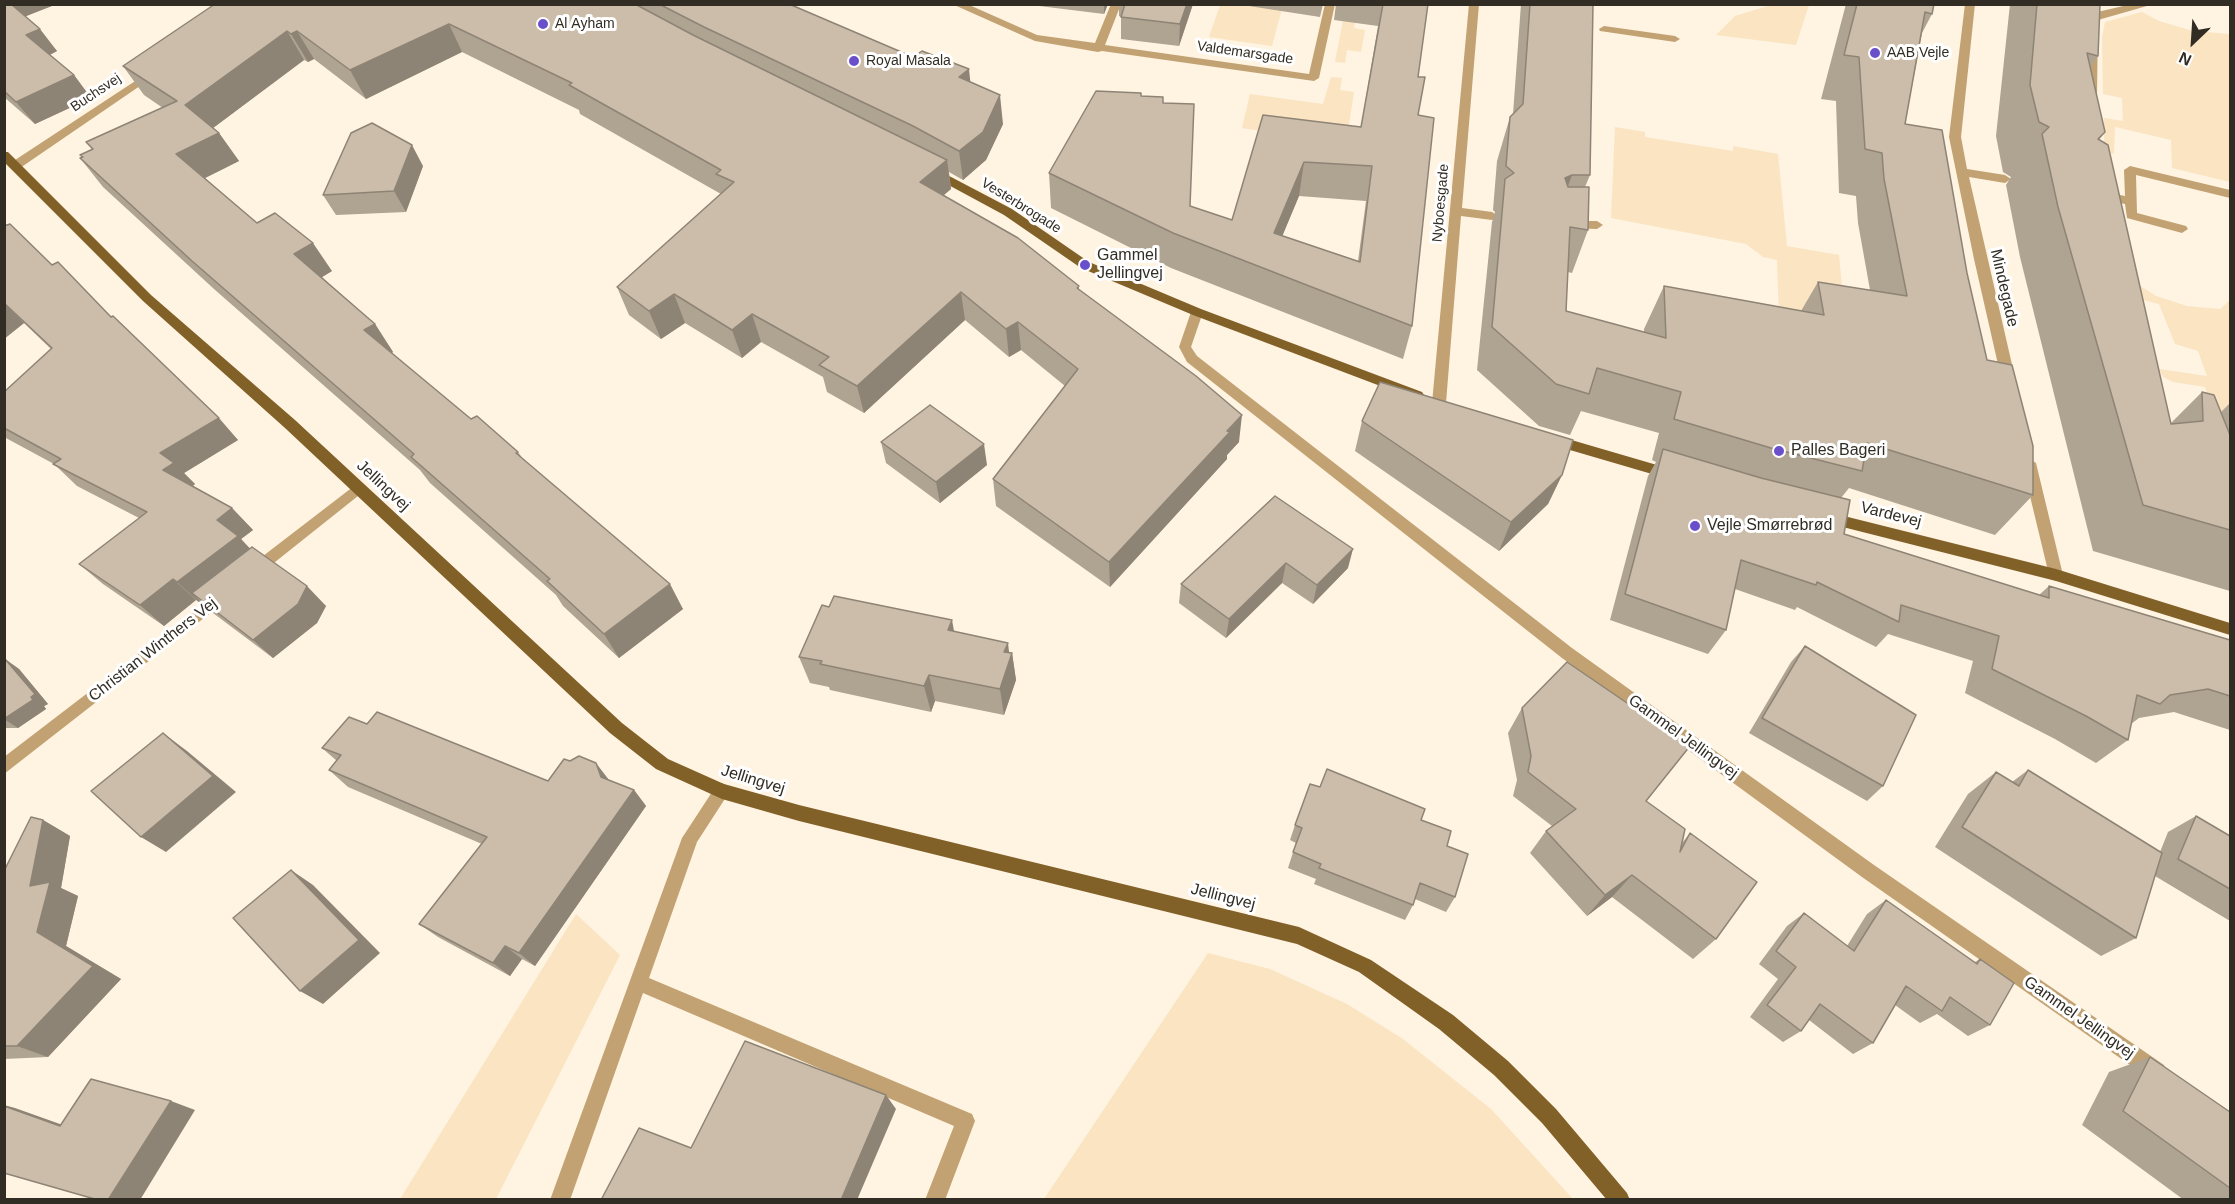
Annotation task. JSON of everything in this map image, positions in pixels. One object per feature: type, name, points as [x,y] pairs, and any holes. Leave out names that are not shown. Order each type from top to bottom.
[{"type":"main road","name":"Jellingvej","points":[[10,160],[147,298],[358,488],[616,728],[662,764],[722,791],[799,813],[1299,936],[1355,962],[1446,1022],[1502,1068],[1549,1116],[1620,1200]]},
{"type":"main road","name":"Vesterbrogade","points":[[921,165],[1008,212],[1085,265],[1197,312],[1444,405]]},
{"type":"main road","points":[[1537,434],[1679,477]]},
{"type":"main road","name":"Vardevej","points":[[1813,514],[2056,575],[2230,629]]},
{"type":"street","name":"Valdemarsgade","points":[[957,4],[1035,38],[1098,49],[1314,78],[1330,4]]},
{"type":"street","points":[[1098,49],[1116,4]]},
{"type":"street","name":"Nyboesgade","points":[[1444,405],[1456,211],[1474,4]]},
{"type":"street","name":"Mindegade","points":[[1970,4],[1955,137],[1980,259],[2012,395]]},
{"type":"street","points":[[2092,105],[2093,19],[2097,15],[2149,4]]},
{"type":"street","points":[[1604,29],[1675,39]]},
{"type":"street","name":"Buchsvej","points":[[10,160],[167,63]]},
{"type":"street","points":[[2182,229],[2131,215],[2130,170],[2230,194]]},
{"type":"street","points":[[1963,172],[2005,179]]},
{"type":"street","points":[[2092,194],[2131,201]]},
{"type":"street","points":[[1456,211],[1492,216]]},
{"type":"street","points":[[1556,225],[1597,225]]},
{"type":"street","name":"Gammel Jellingvej","points":[[1197,312],[1185,347],[1192,360],[1567,653],[1868,871],[2172,1082]]},
{"type":"street","points":[[2026,451],[2056,575]]},
{"type":"street","name":"Christian Winthers Vej","points":[[4,767],[358,488]]},
{"type":"street","points":[[560,1200],[690,838],[722,791]]},
{"type":"street","points":[[638,982],[965,1121],[935,1200]]},
{"type":"shaded area","points":[[1774,4],[1809,5],[1796,45],[1716,35],[1735,16]]},
{"type":"shaded area","points":[[1220,5],[1283,5],[1272,46],[1209,37]]},
{"type":"shaded area","points":[[1345,10],[1356,19],[1354,28],[1365,30],[1361,52],[1347,50],[1345,63],[1335,62]]},
{"type":"shaded area","points":[[2142,12],[2159,21],[2193,31],[2230,34],[2230,182],[2172,168],[2171,140],[2115,127],[2114,154],[2104,152],[2104,118],[2123,121],[2122,98],[2103,94],[2102,37],[2105,22]]},
{"type":"shaded area","points":[[1331,77],[1342,78],[1340,90],[1354,92],[1346,144],[1242,128],[1250,94],[1323,104]]},
{"type":"shaded area","points":[[1615,127],[1645,132],[1645,137],[1733,151],[1733,146],[1778,154],[1787,246],[1839,255],[1847,339],[1779,316],[1777,260],[1763,257],[1746,244],[1611,218]]},
{"type":"shaded area","points":[[2131,280],[2156,296],[2187,306],[2220,309],[2230,300],[2230,455],[2205,387],[2173,382],[2163,377],[2159,369],[2207,376],[2198,351],[2175,344],[2159,304],[2135,298]]},
{"type":"shaded area","points":[[576,914],[620,955],[496,1199],[400,1199]]},
{"type":"shaded area","points":[[1208,953],[1270,969],[1347,1004],[1403,1039],[1491,1109],[1573,1199],[1044,1199]]},
{"type":"building","points":[[4,4],[11,4],[40,29],[26,35],[74,75],[16,102],[4,91]]},
{"type":"building","points":[[215,4],[635,4],[947,160],[920,182],[1018,238],[1079,286],[1077,288],[1196,376],[1242,415],[1227,431],[1230,432],[1109,562],[993,479],[1078,369],[1018,322],[1006,329],[961,292],[857,386],[819,365],[829,357],[752,314],[732,330],[674,294],[649,311],[617,287],[734,182],[716,174],[721,170],[569,85],[572,83],[449,24],[350,70],[297,31],[291,34],[287,31],[185,105],[219,133],[176,154],[257,223],[275,213],[313,243],[294,254],[375,324],[364,330],[471,419],[477,416],[518,452],[516,453],[670,584],[604,634],[547,581],[550,579],[411,457],[414,454],[192,261],[80,158],[83,157],[80,155],[93,149],[86,142],[177,101],[123,66]]},
{"type":"building","points":[[659,4],[789,4],[913,57],[922,51],[969,69],[959,77],[1000,95],[983,132],[959,151],[913,126]]},
{"type":"building","points":[[1125,4],[1187,4],[1180,24],[1121,17]]},
{"type":"building","points":[[1383,4],[1428,4],[1418,77],[1425,77],[1418,115],[1434,118],[1412,326],[1173,233],[1049,173],[1096,91],[1141,93],[1141,96],[1163,97],[1163,103],[1194,104],[1190,206],[1232,220],[1263,115],[1361,127]],"holes":[[[1304,162],[1372,166],[1360,262],[1274,233]]]},
{"type":"building","points":[[1530,4],[1593,4],[1590,175],[1572,175],[1565,178],[1568,187],[1589,187],[1588,230],[1570,227],[1566,311],[1666,338],[1664,286],[1824,315],[1818,282],[1907,296],[1884,179],[1882,153],[1865,149],[1859,57],[1844,55],[1857,4],[1934,4],[1932,14],[1925,12],[1905,124],[1942,130],[1967,273],[1987,360],[2012,365],[2033,446],[2033,495],[1867,443],[1862,471],[1771,448],[1674,419],[1681,392],[1597,368],[1589,394],[1556,384],[1492,327],[1505,179],[1514,173],[1506,166],[1510,117],[1523,104]]},
{"type":"building","points":[[2037,4],[2100,4],[2098,56],[2087,53],[2105,132],[2098,139],[2108,145],[2171,424],[2203,421],[2202,392],[2214,395],[2230,435],[2230,530],[2143,505],[2058,207],[2042,134],[2049,127],[2039,122],[2030,85]]},
{"type":"building","points":[[372,123],[412,145],[394,191],[323,195],[351,133]]},
{"type":"building","points":[[10,224],[52,265],[58,262],[111,317],[113,316],[219,418],[160,453],[174,463],[163,470],[232,508],[217,520],[238,536],[177,582],[173,579],[140,605],[79,564],[147,512],[53,464],[61,459],[4,428],[4,392],[52,348],[4,303],[4,226]]},
{"type":"building","points":[[1380,382],[1573,440],[1562,475],[1511,522],[1362,421]]},
{"type":"building","points":[[930,405],[984,444],[936,482],[881,442]]},
{"type":"building","points":[[1663,449],[1761,478],[1850,500],[1844,534],[2049,598],[2049,586],[2230,640],[2230,696],[2208,689],[2170,695],[2160,704],[2137,695],[2128,740],[2086,716],[1992,669],[1999,636],[1901,605],[1899,622],[1817,582],[1816,585],[1741,560],[1726,630],[1625,594]]},
{"type":"building","points":[[1275,496],[1353,549],[1317,585],[1286,563],[1229,619],[1181,584]]},
{"type":"building","points":[[252,547],[307,586],[298,604],[253,640],[192,593]]},
{"type":"building","points":[[834,596],[952,620],[948,630],[1008,643],[1004,652],[1012,653],[1000,689],[929,675],[924,686],[820,664],[822,661],[799,657],[822,605],[829,607]]},
{"type":"building","points":[[1805,646],[1916,715],[1883,786],[1762,718]]},
{"type":"building","points":[[5,659],[35,694],[31,697],[33,700],[4,719]]},
{"type":"building","points":[[1567,662],[1690,746],[1646,801],[1685,829],[1680,852],[1690,833],[1757,882],[1716,939],[1632,875],[1605,895],[1546,831],[1576,809],[1528,772],[1531,756],[1522,708]]},
{"type":"building","points":[[377,712],[548,781],[564,759],[570,761],[579,756],[596,763],[601,777],[634,790],[519,953],[505,946],[493,963],[419,924],[487,837],[329,770],[341,755],[322,748],[349,717],[367,724]]},
{"type":"building","points":[[163,733],[213,776],[141,837],[91,791]]},
{"type":"building","points":[[1327,769],[1425,809],[1421,820],[1451,831],[1447,846],[1468,854],[1455,897],[1420,883],[1413,905],[1319,868],[1321,864],[1293,852],[1302,828],[1295,825],[1310,784],[1320,787]]},
{"type":"building","points":[[2028,770],[2162,853],[2136,938],[1962,827],[1996,772],[2019,786]]},
{"type":"building","points":[[2196,816],[2230,836],[2230,889],[2178,859]]},
{"type":"building","points":[[31,817],[43,820],[30,886],[50,882],[37,932],[93,966],[17,1046],[4,1046],[4,871]]},
{"type":"building","points":[[291,870],[359,940],[300,991],[233,918]]},
{"type":"building","points":[[1886,900],[1977,964],[1980,959],[2014,983],[1990,1025],[1950,997],[1942,1011],[1906,986],[1873,1043],[1820,1004],[1801,1031],[1767,1005],[1796,967],[1776,951],[1804,913],[1854,951]]},
{"type":"building","points":[[745,1041],[886,1095],[841,1200],[601,1200],[639,1128],[691,1148]]},
{"type":"building","points":[[2150,1057],[2230,1112],[2230,1188],[2123,1111]]},
{"type":"building","points":[[91,1079],[171,1101],[108,1200],[98,1200],[4,1173],[4,1106],[60,1126]]},
{"type":"place","name":"Al Ayham","points":[[543,24]]},
{"type":"place","name":"AAB Vejle","points":[[1875,53]]},
{"type":"place","name":"Royal Masala","points":[[854,61]]},
{"type":"place","name":"Gammel Jellingvej","points":[[1085,265]]},
{"type":"place","name":"Palles Bageri","points":[[1779,451]]},
{"type":"place","name":"Vejle Smørrebrød","points":[[1695,526]]}]
